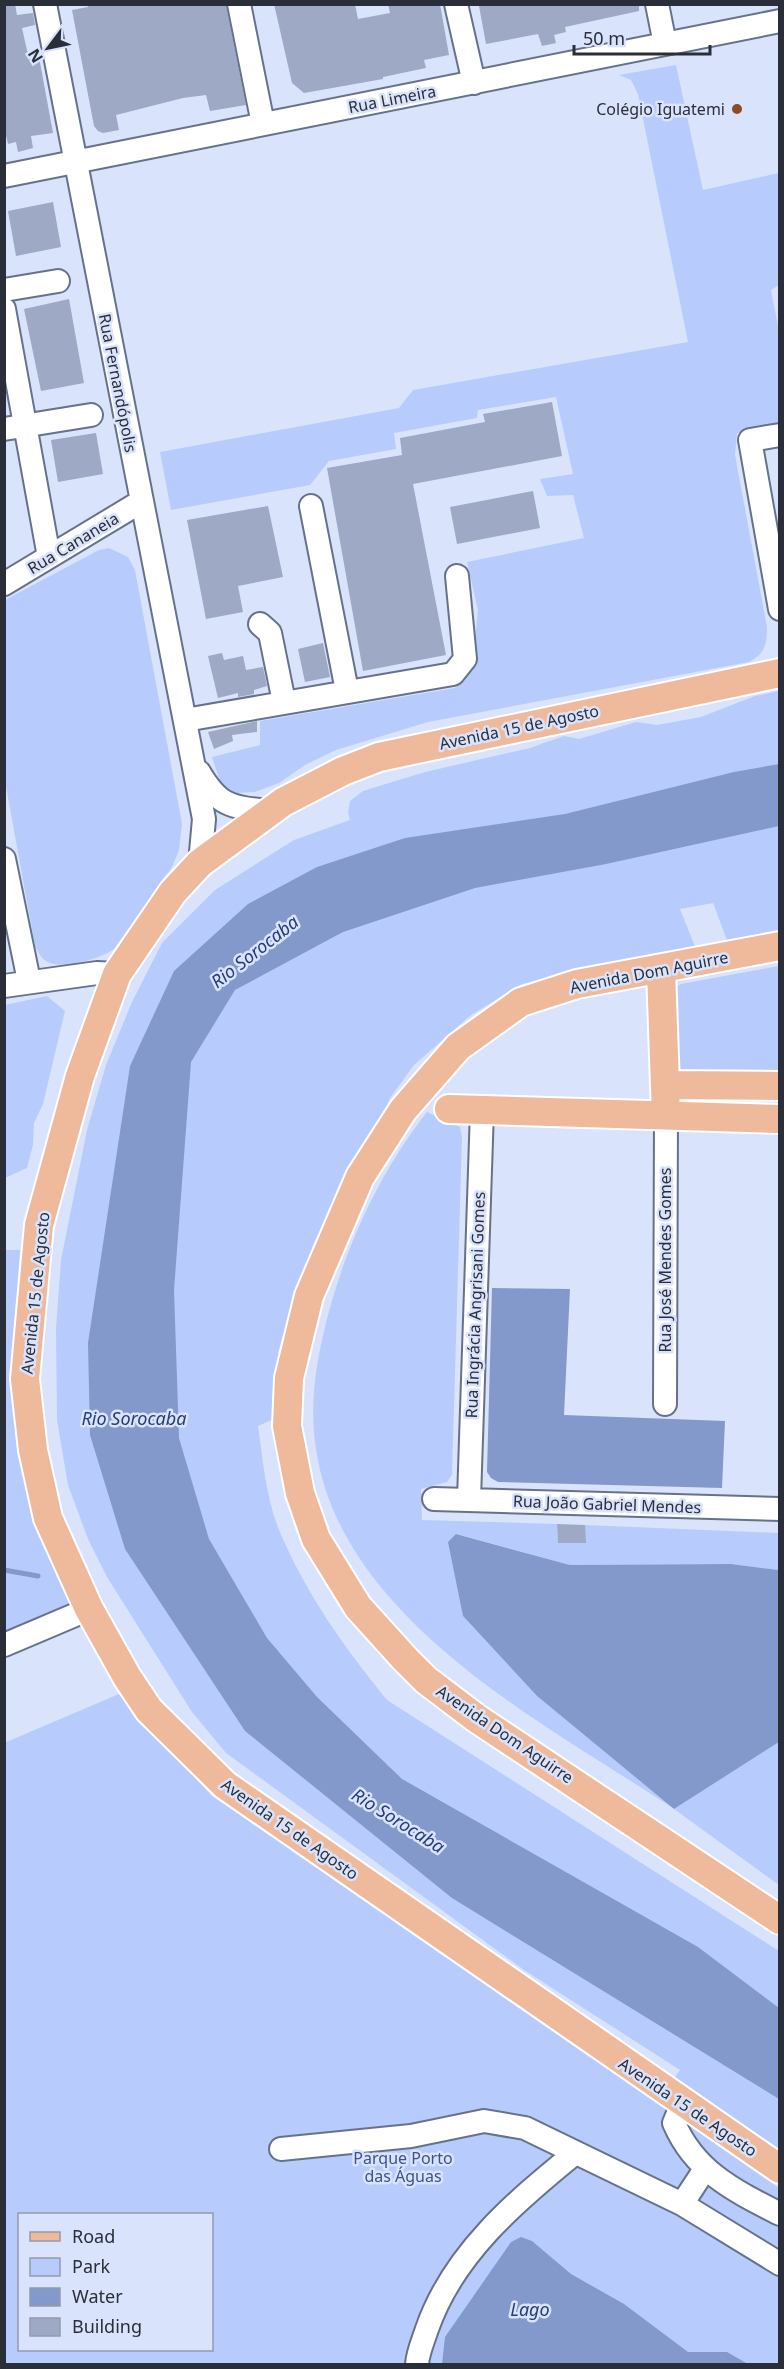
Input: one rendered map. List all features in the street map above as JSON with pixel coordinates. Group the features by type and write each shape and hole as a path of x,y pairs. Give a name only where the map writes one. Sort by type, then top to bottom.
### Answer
{"main road":[{"name":"Avenida 15 de Agosto","path":"780,673 379,757 307,789 268,811 238,824 207,843 117,974 80,1076 39,1225 25,1378 33,1450 48,1518 89,1609 149,1710 225,1785 682,2104 780,2169"},
{"name":"Avenida Dom Aguirre","path":"780,946 577,984 522,1002 458,1047 403,1110 360,1177 309,1296 289,1378 287,1426 300,1493 316,1539 358,1607 405,1659 426,1680 476,1718 780,1920"},
{"path":"661,970 666,1116"},
{"path":"666,1085 780,1086"},
{"path":"449,1109 780,1119"}],"street":[{"name":"Rua Fernandópolis","path":"45,4 207,843"},
{"path":"239,4 263,124"},
{"path":"456,4 474,83"},
{"path":"657,4 665,44"},
{"name":"Rua Limeira","path":"4,176 780,21"},
{"path":"4,290 58,280"},
{"path":"4,309 15,427 49,557"},
{"path":"15,427 92,415"},
{"path":"780,435 750,440 780,609"},
{"name":"Rua Cananeia","path":"4,585 142,501"},
{"path":"311,506 347,692"},
{"path":"185,720 453,674 465,659 457,576"},
{"path":"260,624 270,633 284,702"},
{"name":"Rua Fernandópolis","path":"193,762 213,795 238,824"},
{"path":"213,795 233,806 268,811"},
{"path":"4,859 29,981"},
{"path":"4,986 97,973 117,974"},
{"name":"Rua Ingrácia Angrisani Gomes","path":"469,1499 482,1110"},
{"name":"Rua José Mendes Gomes","path":"665,1404 666,1116"},
{"name":"Rua João Gabriel Mendes","path":"434,1499 780,1509"},
{"path":"4,1645 89,1609"},
{"path":"682,2104 674,2123 698,2163 714,2177 780,2214"},
{"path":"281,2149 411,2136 484,2121 525,2128 574,2154 682,2204 780,2265"},
{"path":"417,2364 435,2307 473,2247 517,2200 574,2154"},
{"path":"682,2204 705,2169"}],"green space":[{"path":"676,65 703,190 779,173 779,285 771,290 779,331 779,424 737,433 735,455 767,627 766,644 762,652 749,662 428,722 336,750 305,765 279,783 255,792 234,793 221,784 212,757 260,745 260,721 455,688 472,668 478,610 467,562 584,538 573,495 547,496 540,479 573,474 556,397 478,410 477,418 394,433 396,449 329,461 310,485 171,510 160,452 399,408 413,390 688,342 638,94 631,80 619,75"},
{"path":"109,548 128,557 135,570 182,824 179,850 172,867 114,949 83,962 65,965 45,960 35,946 5,781 5,600 99,550"},
{"path":"779,691 779,932 728,943 713,903 680,909 696,949 522,984 471,1015 414,1065 390,1098 381,1123 293,1298 278,1354 274,1419 258,1426 271,1505 290,1554 327,1619 387,1700 779,1951 779,2163 668,2087 680,2070 524,1970 226,1753 192,1712 107,1577 88,1539 68,1485 57,1420 56,1328 61,1260 87,1130 106,1065 132,1002 162,943 215,890 294,840 350,820 348,812 350,801 363,791 425,772 530,748 564,736 579,739 636,722 657,725 701,717 755,696"},
{"path":"779,966 779,1076 686,1074 675,1068 669,991 681,984"},
{"path":"47,996 65,1011 43,1104 34,1123 33,1145 27,1168 5,1178 5,1005"},
{"path":"427,1112 460,1127 462,1137 452,1475 447,1482 421,1489 422,1520 557,1524 558,1543 585,1543 585,1525 779,1533 779,1570 731,1564 570,1565 457,1534 463,1616 537,1696 673,1808 510,1702 455,1660 406,1615 364,1565 333,1510 316,1449 313,1416 317,1367 323,1335 344,1264 366,1210 394,1159"},
{"path":"4,1250 20,1250 10,1381 20,1458 77,1595 70,1607 5,1633"},
{"name":"Parque Porto das Águas","path":"119,1694 211,1795 779,2188 779,2364 5,2364 4,1743"},
{"path":"779,1742 779,1885 674,1809"}],"water":[{"name":"Rio Sorocaba","path":"779,764 779,826 606,864 475,888 343,932 235,990 191,1062 174,1290 179,1438 209,1539 267,1638 317,1697 402,1779 698,1947 779,2008 779,2099 452,1898 245,1731 125,1549 90,1435 88,1343 130,1066 174,971 248,904 317,867 405,838 565,814 734,772"},
{"path":"492,1288 570,1289 564,1415 725,1421 722,1488 498,1482 491,1478 487,1472"},
{"path":"456,1534 570,1565 731,1564 779,1570 779,1742 674,1809 537,1696 463,1616 448,1542"},
{"name":"Lago","path":"521,2237 532,2241 571,2274 624,2304 688,2352 727,2352 748,2364 442,2364 445,2337 511,2242"}],"building":[{"path":"4,4 15,4 17,15 33,13 35,25 22,28 29,59 39,57 53,133 31,136 33,148 18,152 16,142 8,144 4,127"},
{"path":"87,4 226,4 246,105 210,111 206,95 183,98 116,115 119,130 103,133 98,131 94,126 72,10 88,7"},
{"path":"274,4 355,4 358,19 390,13 388,4 440,4 449,55 424,60 426,68 383,77 383,79 304,93 292,83"},
{"path":"487,4 639,4 639,11 565,27 566,32 554,35 556,43 542,46 538,34 486,44 479,6"},
{"path":"53,202 61,247 16,256 8,211"},
{"path":"69,299 84,383 41,391 24,309"},
{"path":"552,402 562,456 413,484 446,655 363,671 327,468 402,455 400,438 485,422 483,414"},
{"path":"96,433 103,474 58,482 51,440"},
{"path":"533,491 540,528 457,544 450,507"},
{"path":"268,506 283,577 238,586 243,612 206,619 187,520"},
{"path":"323,643 330,677 305,682 298,649"},
{"path":"222,653 224,660 243,656 246,670 263,667 267,686 254,690 254,694 238,697 238,693 218,698 208,656"},
{"path":"257,721 257,732 232,735 233,741 214,749 208,732"},
{"path":"557,1524 585,1525 586,1543 558,1543"}],"waterway":[{"path":"4,1570 38,1576"}],"place":[{"name":"Colégio Iguatemi","path":"737,109"}]}
